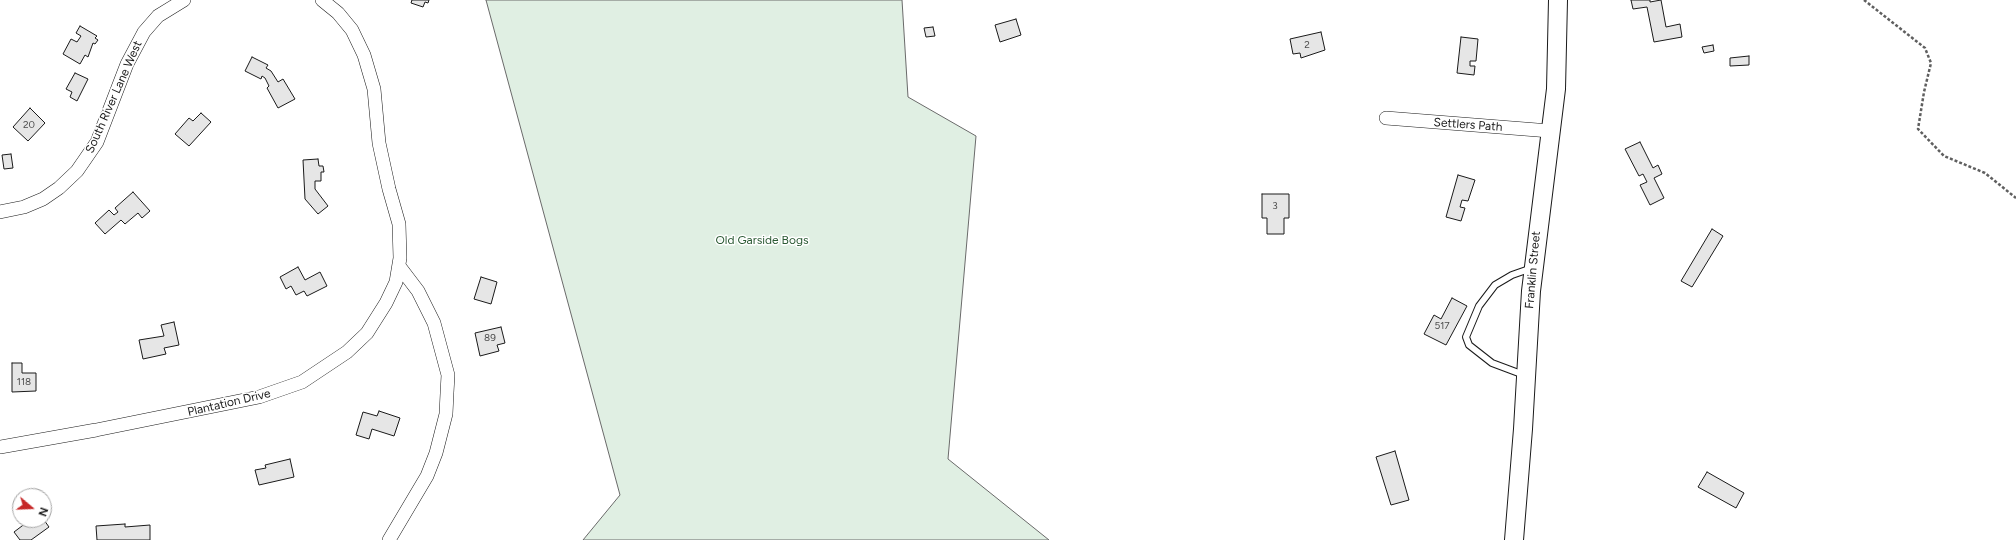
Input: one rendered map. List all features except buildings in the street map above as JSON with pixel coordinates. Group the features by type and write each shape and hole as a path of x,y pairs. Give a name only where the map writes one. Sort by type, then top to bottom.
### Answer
{"street":[{"name":"South River Lane West","path":"0,212 24,207 43,199 55,191 76,172 97,142 126,64 144,32 158,16 184,0"},
{"path":"322,0 338,13 352,30 364,55 374,89 379,143 388,189 399,224 401,241 399,266 418,291 434,323 448,375 446,414 436,453 427,476 389,540"},
{"name":"Franklin Street","path":"1514,540 1518,506 1533,267 1556,89 1558,0"},
{"name":"Settlers Path","path":"1386,118 1550,131"},
{"name":"Plantation Drive","path":"0,447 19,445 218,406 259,397 302,382 347,352 367,333 393,290 399,266"}],"lane":[{"path":"1526,376 1492,363 1472,349 1466,337 1479,306 1495,285 1512,275 1533,267"}],"path":[{"path":"1864,0 1924,48 1931,63 1924,92 1918,129 1944,156 1985,173 2016,198"}],"green space":[{"name":"Old Garside Bogs","path":"486,0 902,0 908,97 976,136 948,459 1049,540 583,540 620,495"}]}
